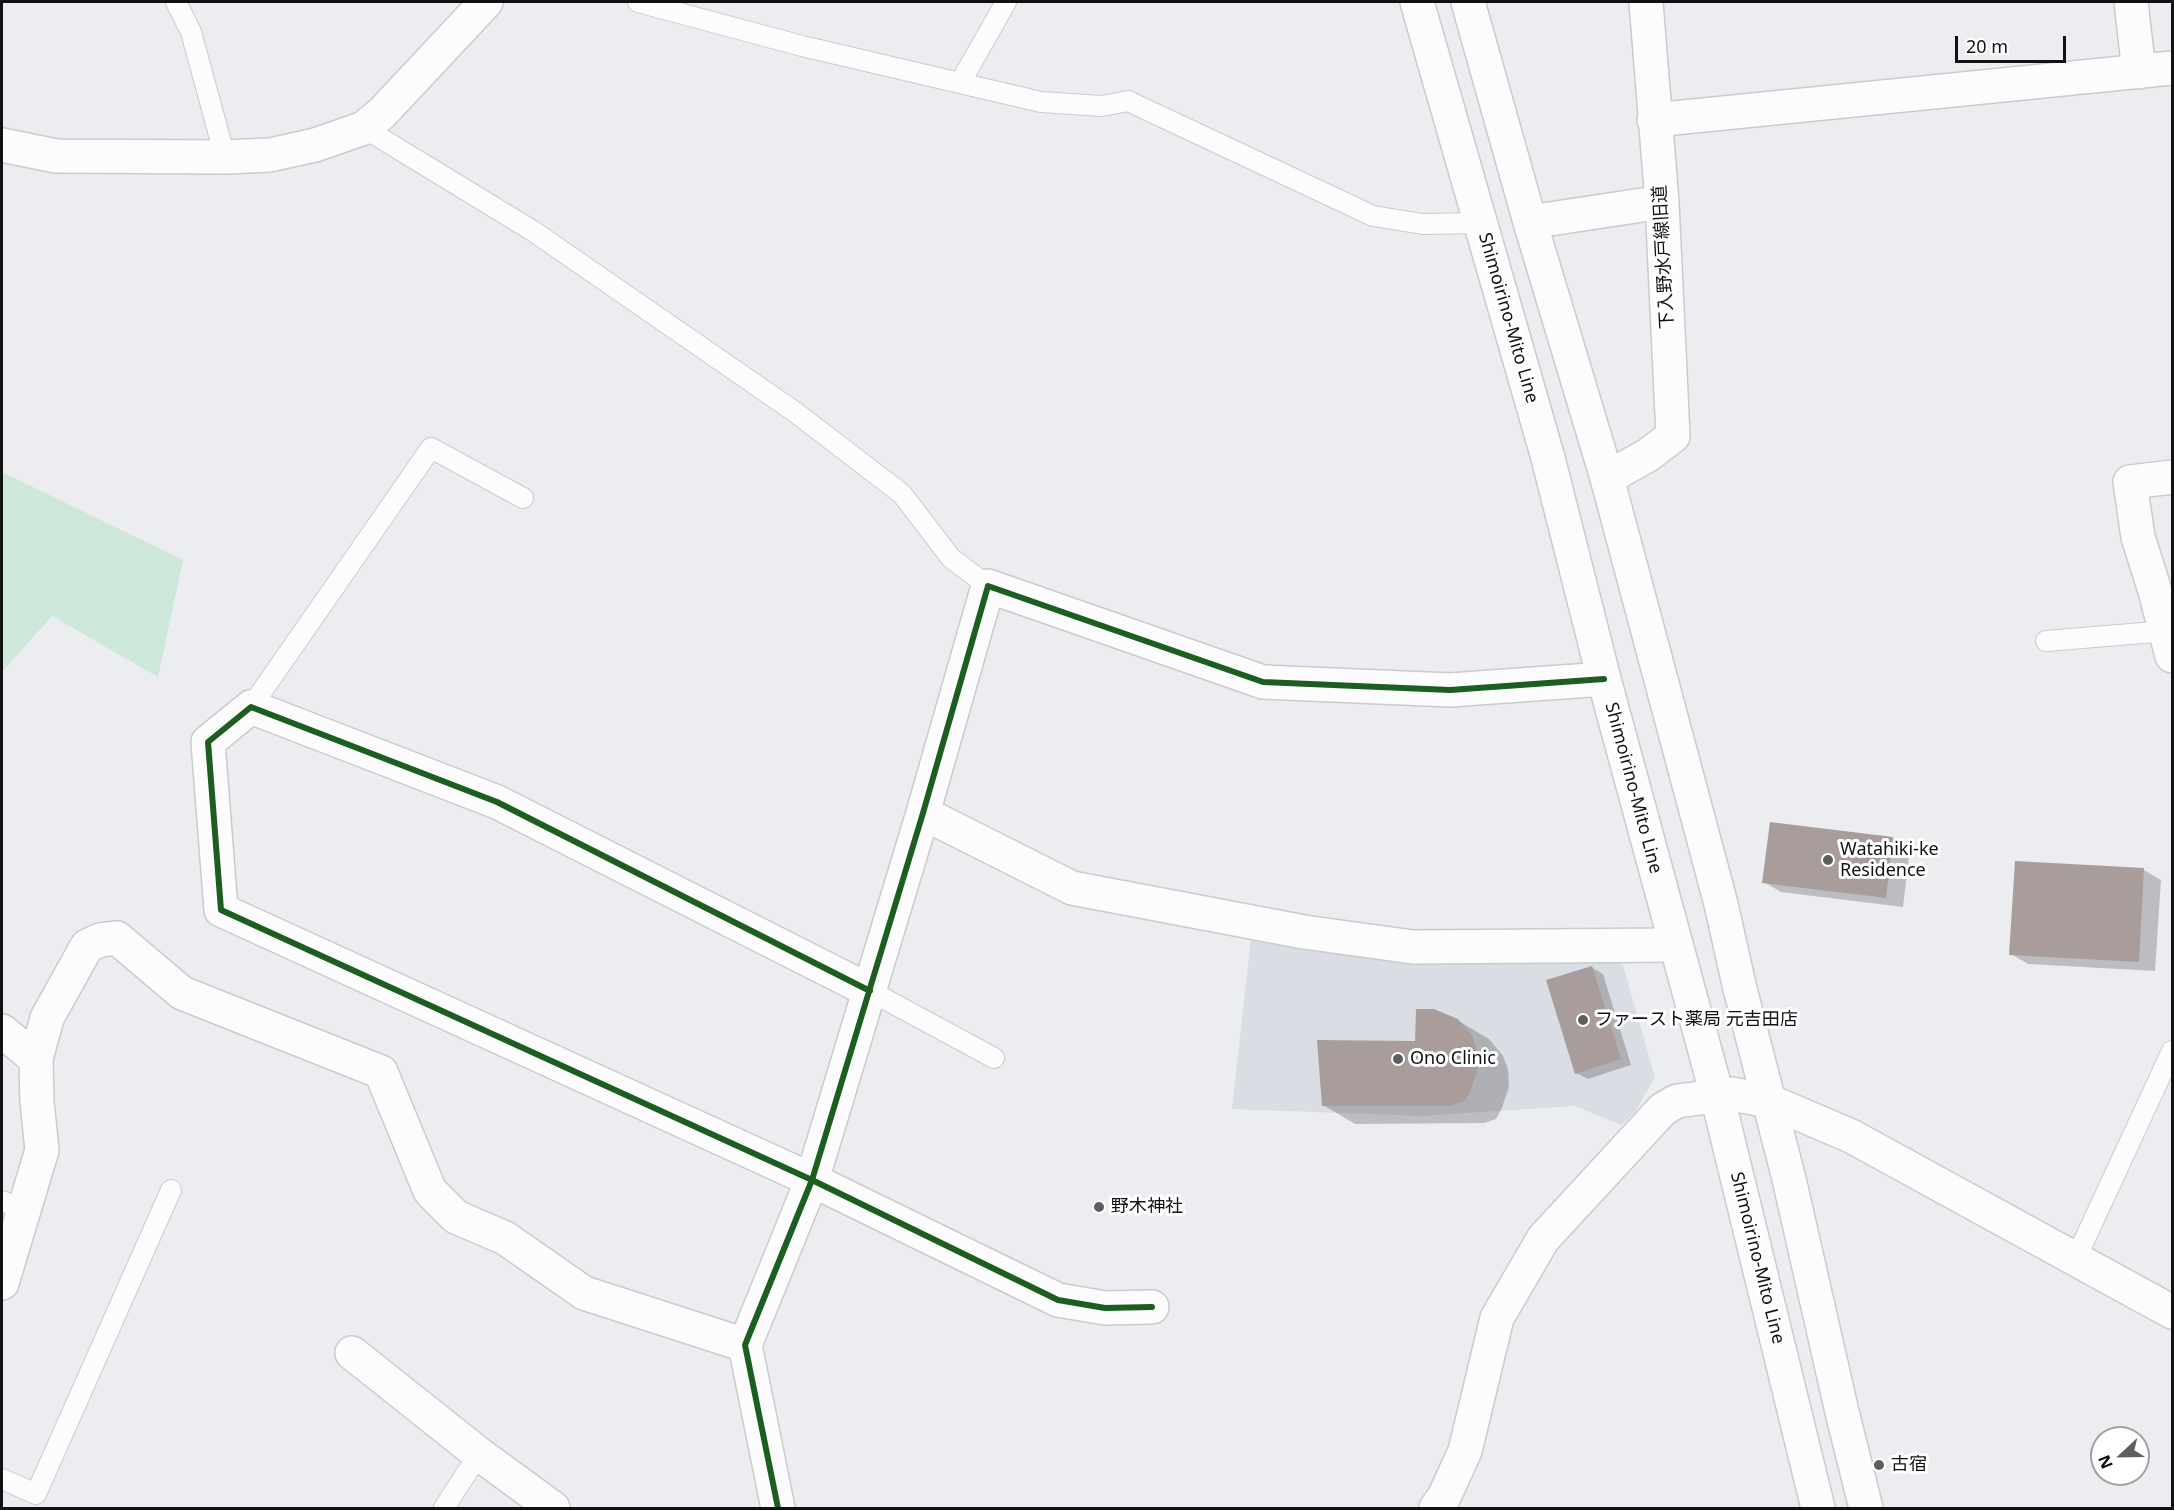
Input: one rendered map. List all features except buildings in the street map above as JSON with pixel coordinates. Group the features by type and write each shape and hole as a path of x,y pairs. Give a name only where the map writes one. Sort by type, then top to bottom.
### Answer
{"street":[{"path":"2,145 56,156 225,157 270,155 315,145 364,128 382,113 486,2"},
{"name":"Shimoirino-Mito Line","path":"1417,2 1548,458 1604,679 1717,1095 1818,1509"},
{"path":"1468,2 1530,222 1608,478 1721,904 1740,989 1789,1179 1866,1509"},
{"name":"下入野水戸線旧道","path":"1608,478 1648,455 1673,436 1662,202 1646,2"},
{"path":"2131,2 2139,72"},
{"path":"1654,120 2172,68"},
{"path":"1530,222 1662,202"},
{"path":"2170,643 2164,590 2138,537 2130,482 2172,477"},
{"path":"778,1509 745,1345 812,1179 923,813 988,586 1263,682 1450,690 1604,679"},
{"path":"870,991 497,802 251,707 208,742 221,910 812,1179 1058,1300 1105,1308 1152,1307"},
{"path":"923,813 1072,888 1304,932 1413,947 1675,945"},
{"path":"2,1283 13,1206 42,1150 37,1102 36,1059 47,1018 87,946 100,940 117,938 182,993 381,1072 430,1191 456,1217 506,1238 584,1293 745,1345"},
{"path":"2,1031 36,1059"},
{"path":"1436,1509 1465,1451 1497,1318 1543,1239 1663,1108 1677,1101 1732,1094 1769,1101 1851,1136 2172,1312"},
{"path":"352,1353 479,1454 553,1509"}],"lane":[{"path":"176,2 190,32 225,157"},
{"path":"638,2 802,46 1041,102 1102,106 1128,101 1373,216 1423,224 1481,223"},
{"path":"960,83 1006,2"},
{"path":"364,128 533,231 795,412 902,494 951,558 988,586"},
{"path":"251,707 431,448 523,498"},
{"path":"2046,641 2170,643"},
{"path":"870,991 994,1058"},
{"path":"2076,1258 2172,1051"},
{"path":"2,1479 36,1494 171,1190"},
{"path":"444,1509 479,1454"}],"shaded area":[{"path":"1251,939 1410,962 1622,962 1655,1077 1635,1112 1621,1125 1575,1106 1422,1116 1232,1109"}],"green space":[{"path":"2,472 183,560 158,677 52,616 2,672"}],"cycle path":[{"path":"778,1508 745,1345 812,1180 923,813 988,586 1263,682 1450,690 1604,679"},
{"path":"870,991 497,802 251,707 208,742 221,910 812,1180 1058,1300 1105,1308 1152,1307"}],"place":[{"name":"Watahiki-ke Residence","path":"1828,860"},
{"name":"ファースト薬局 元吉田店","path":"1583,1020"},
{"name":"Ono Clinic","path":"1398,1059"},
{"name":"野木神社","path":"1099,1207"},
{"name":"古宿","path":"1879,1465"}]}
